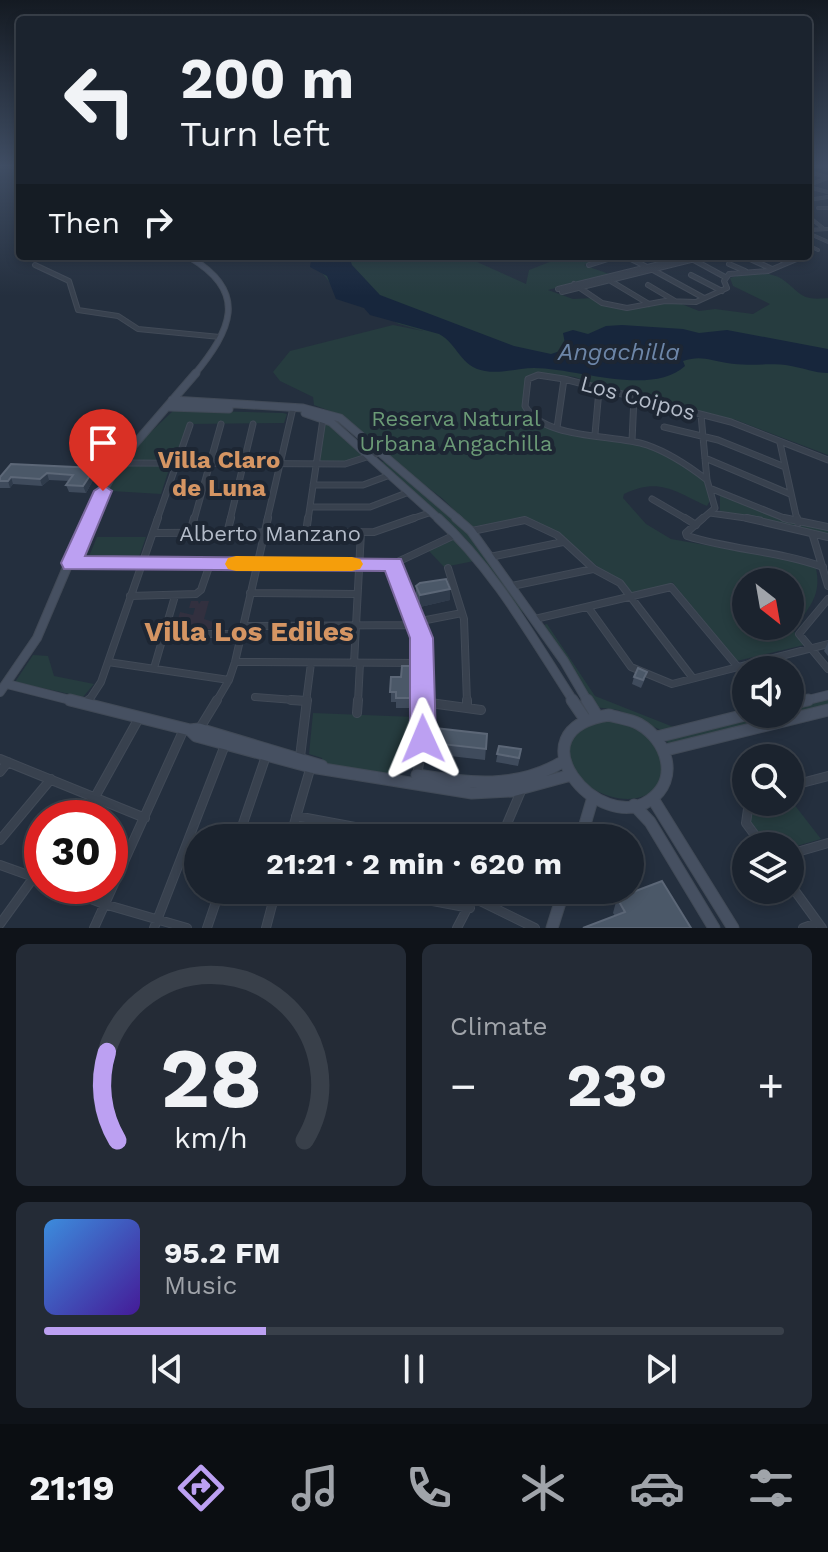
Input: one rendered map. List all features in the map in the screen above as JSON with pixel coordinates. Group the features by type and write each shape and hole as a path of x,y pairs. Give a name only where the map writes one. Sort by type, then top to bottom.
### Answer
{"main road":[{"path":"194,260 214,273 227,292 230,313 220,337 170,404 119,463 101,495 35,643 4,688 140,717 324,767 416,780 482,794 522,783 571,775"},
{"path":"170,404 314,410 340,418 471,531 535,619 597,716"},
{"path":"292,410 324,418 456,535 472,552 522,622 585,719"},
{"path":"804,701 828,695"},
{"path":"666,750 828,710"},
{"path":"609,715 635,721 657,737 666,750 669,779 653,799 634,805 613,805 593,797 571,775 564,761 567,736 585,719 597,716 609,715"},
{"path":"657,737 732,718"},
{"path":"192,731 226,744 300,761"},
{"path":"522,783 564,761"},
{"path":"585,824 593,797"},
{"path":"653,799 733,928"},
{"path":"634,805 650,822 714,928"},
{"path":"552,928 560,904"}],"street":[{"path":"589,265 603,260"},
{"path":"634,260 705,299"},
{"path":"577,286 678,260"},
{"path":"694,260 725,277 772,270 795,260"},
{"path":"753,260 772,270"},
{"path":"782,260 788,263"},
{"path":"729,264 746,272"},
{"path":"35,265 69,281 78,310 118,316 130,326 142,330 220,337"},
{"path":"560,290 649,268"},
{"path":"691,275 723,291"},
{"path":"577,286 611,306 627,308 705,299 727,288 725,277"},
{"path":"609,280 649,304"},
{"path":"648,285 675,301"},
{"name":"Los Coipos","path":"707,480 677,458 632,441 557,428 533,417 523,402 528,379 532,376 564,379 731,422 828,460"},
{"path":"557,428 564,379"},
{"path":"595,434 599,390"},
{"path":"632,441 634,397"},
{"path":"128,854 192,731 229,680 256,564 267,533 292,410"},
{"path":"701,415 707,480 716,501 715,508 686,533 687,536 709,543 797,556 823,567"},
{"path":"306,533 324,418"},
{"path":"190,533 221,424"},
{"path":"227,533 253,424"},
{"path":"86,704 101,682 190,425"},
{"path":"664,427 702,436 785,467"},
{"path":"780,442 798,523"},
{"path":"119,463 345,464 379,453"},
{"path":"704,457 790,494"},
{"path":"313,485 363,485 390,475"},
{"path":"710,489 798,523 828,527"},
{"path":"310,507 370,507 409,492"},
{"path":"652,499 696,525"},
{"name":"Alberto Manzano","path":"153,533 361,532 385,530 432,512"},
{"path":"709,513 759,520 813,536 828,537"},
{"path":"471,531 525,520 564,542 594,569 620,583 692,677"},
{"path":"357,713 356,626 361,532"},
{"path":"71,563 393,564 456,535"},
{"path":"813,536 828,586"},
{"path":"490,557 564,542"},
{"path":"130,596 175,596 200,591 210,564"},
{"path":"393,564 422,638 423,739 416,780"},
{"path":"448,568 458,586 468,643 467,708"},
{"path":"512,586 594,569"},
{"path":"522,622 671,587 732,660"},
{"path":"249,593 357,594"},
{"path":"154,668 175,596"},
{"path":"828,599 799,631 800,638 828,669"},
{"path":"588,607 631,667 672,684 732,667"},
{"path":"163,634 417,623 462,613"},
{"path":"777,656 828,644"},
{"path":"108,662 208,680 229,680"},
{"path":"235,662 422,663"},
{"path":"300,761 311,663"},
{"path":"255,697 307,701"},
{"path":"423,702 481,710"},
{"path":"93,800 140,717"},
{"path":"156,924 226,744"},
{"path":"243,824 267,755"},
{"path":"0,772 4,760 145,818"},
{"path":"294,824 311,764"},
{"path":"804,782 828,776"},
{"path":"1,836 51,779"},
{"path":"506,824 522,783"},
{"path":"296,816 339,824"},
{"path":"804,850 828,843"},
{"path":"0,865 24,873"},
{"path":"0,924 24,895"},
{"path":"803,928 820,925 804,903"},
{"path":"94,928 104,904 156,924 187,928"},
{"path":"207,928 215,904"},
{"path":"266,928 272,904"},
{"path":"449,904 470,908"},
{"path":"457,928 472,904"},
{"path":"493,904 535,928"}],"shaded area":[{"path":"191,601 198,601 199,604 209,601 204,619 213,622 211,629 176,630 183,623 178,619 180,612 193,615 195,608 189,608"}],"green space":[{"name":"Reserva Natural Urbana Angachilla","path":"311,260 473,260 526,284 529,270 552,260 599,260 584,265 609,274 548,290 573,299 595,298 625,308 674,301 699,311 715,309 753,314 770,304 733,286 730,278 756,273 776,276 806,297 828,298 828,455 736,420 606,389 575,377 541,373 528,376 525,405 546,425 624,440 662,452 703,478 711,499 707,506 657,486 624,494 623,498 646,524 671,539 815,564 816,592 804,615 804,568 732,568 732,640 800,640 804,645 758,656 733,656 672,582 671,587 629,593 557,533 525,517 471,527 443,499 338,414 314,405 313,397 280,381 273,372 290,351 393,325 423,331 399,324 336,290"},
{"path":"174,410 287,414 284,423 189,424 174,459 127,460 137,445"},
{"path":"326,421 363,457 354,461 317,462 323,422"},
{"path":"386,460 469,533 526,611 520,612 465,538 382,462"},
{"path":"119,466 170,466 161,494 111,491 85,561 82,560 106,492"},
{"path":"720,494 797,524 828,529 828,535 720,513"},
{"path":"97,537 146,537 138,560 87,561"},
{"path":"457,540 474,561 444,567 429,551"},
{"path":"547,624 595,696 676,728 663,731 618,710 595,707 544,625"},
{"path":"33,655 48,656 54,676 94,684 83,697 15,682"},
{"path":"828,698 828,706 804,712 804,704"},
{"path":"313,713 415,717 416,742 411,763 395,763 393,777 323,766 322,758 309,754"},
{"path":"599,719 630,723 639,727 654,743 660,753 662,774 659,784 651,792 637,798 621,799 605,795 578,777 570,764 568,751 573,737"},
{"path":"732,722 732,728 742,728 671,746 663,738"},
{"path":"750,816 803,816 821,839 804,844 804,832 757,832 749,820"}],"water":[{"name":"Angachilla","path":"311,260 350,260 380,295 514,346 551,354 566,349 563,333 573,330 588,334 606,326 622,325 699,333 727,330 828,349 828,373 783,365 735,364 700,358 683,361 685,366 670,375 653,379 612,379 534,368 485,371 470,365 439,334 370,315 364,308 336,299 327,276 310,267"}],"building":[{"path":"11,464 95,468 83,486 66,485 73,475 47,473 40,479 11,477 8,481 0,481"},
{"path":"446,579 450,589 420,595 416,586 420,583"},
{"path":"402,666 411,666 410,698 396,698 396,692 390,692 391,677 401,677"},
{"path":"638,668 647,672 643,680 634,677"},
{"path":"435,728 487,734 486,749 432,743"},
{"path":"499,746 521,749 519,758 497,754"},
{"path":"662,881 691,928 583,928 625,912 620,904 644,904 644,888"}],"slow traffic":[{"path":"236,564 352,564"}],"district":[{"name":"Villa Claro de Luna","path":"219,474"},
{"name":"Villa Los Ediles","path":"249,631"}],"route":[{"path":"103,491 71,563 393,564 422,638 423,739"}]}
